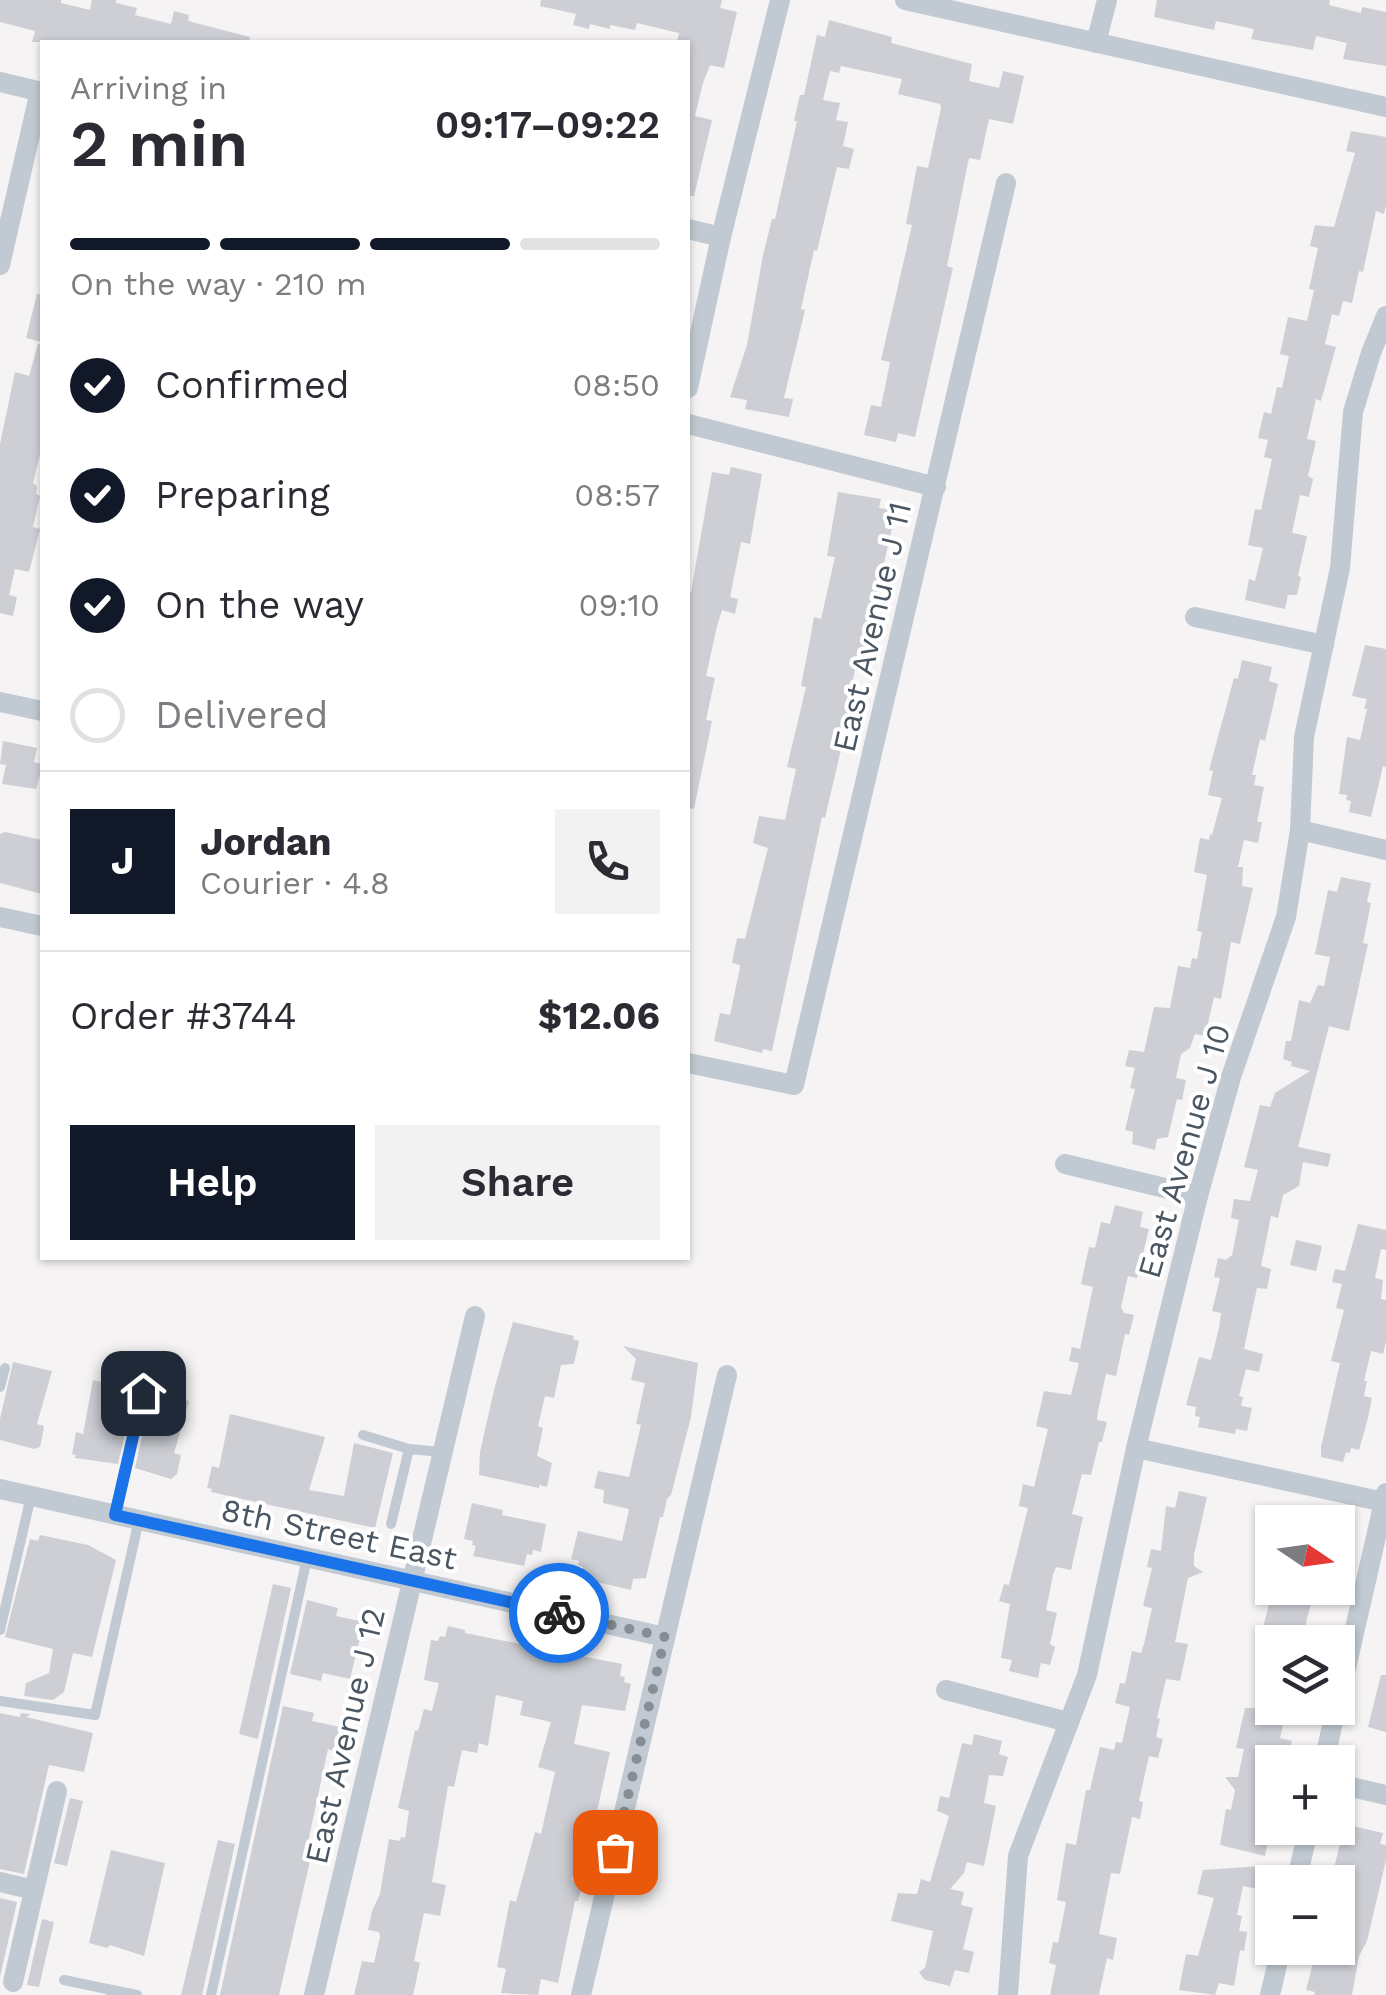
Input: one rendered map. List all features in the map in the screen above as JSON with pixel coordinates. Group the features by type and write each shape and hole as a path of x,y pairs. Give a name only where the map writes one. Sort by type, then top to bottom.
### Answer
{"street":[{"path":"690,379 780,0"},
{"path":"905,0 1386,107"},
{"path":"1096,43 1106,0"},
{"path":"0,82 40,92"},
{"path":"0,265 40,96"},
{"name":"East Avenue J 11","path":"690,1063 794,1085 1006,183"},
{"path":"690,229 721,237"},
{"name":"East Avenue J 10","path":"1008,1995 1018,1856 1086,1675 1198,1196 1231,1077 1286,917 1300,830 1304,737 1340,568 1354,412 1386,316"},
{"path":"690,425 936,487"},
{"path":"1195,617 1324,645"},
{"path":"0,702 40,711"},
{"path":"1300,830 1386,850"},
{"path":"0,917 40,926"},
{"path":"1065,1164 1198,1196"},
{"name":"East Avenue J 12","path":"314,1995 476,1316"},
{"path":"581,1995 727,1375"},
{"path":"1136,1448 1385,1498 1355,1627"},
{"name":"8th Street East","path":"0,1490 665,1637"},
{"path":"946,1690 1068,1722"},
{"path":"1355,1788 1386,1795"},
{"path":"13,1982 57,1791"},
{"path":"0,1882 34,1890"},
{"path":"1270,1995 1277,1965"}],"lane":[{"path":"0,1387 4,1368"},
{"path":"115,1515 143,1393"},
{"path":"363,1435 409,1449 443,1452"},
{"path":"390,1524 409,1449"},
{"path":"0,1630 31,1496"},
{"path":"0,1701 95,1716 139,1520"},
{"path":"211,1995 307,1557"},
{"path":"64,1980 137,1995"}],"building":[{"path":"0,0 61,0 90,10 92,0 116,0 137,8 135,15 171,24 174,11 189,15 188,21 250,37 32,42 35,31 0,22"},
{"path":"541,0 722,0 720,8 737,12 724,68 710,65 695,116 712,120 694,196 690,196 690,40 677,40 679,33 637,23 635,30 590,24 589,29 573,25 576,14 540,6"},
{"path":"1157,0 1330,0 1329,5 1361,13 1362,7 1386,12 1386,66 1343,59 1347,43 1316,36 1313,50 1251,39 1254,29 1216,21 1214,30 1154,17"},
{"path":"829,20 892,37 891,43 972,64 969,81 999,88 1003,71 1024,76 1013,124 989,119 980,160 969,158 947,266 953,268 915,437 898,433 896,442 864,435 871,405 881,407 890,362 881,360 912,225 906,224 917,166 928,168 941,108 940,104 898,94 902,79 841,66 839,73 830,71 823,100 840,103 836,120 848,122 843,146 854,149 849,169 837,167 817,251 814,250 801,309 805,310 784,398 793,399 789,417 745,409 747,400 730,397 747,345 763,255 775,219 800,95 804,95 817,35 825,37"},
{"path":"1351,131 1386,137 1386,205 1384,214 1376,211 1352,303 1343,301 1339,316 1332,314 1325,344 1336,347 1321,401 1316,399 1307,439 1316,441 1308,476 1313,479 1309,497 1300,495 1292,533 1307,536 1298,576 1301,577 1297,595 1288,595 1285,609 1245,600 1249,579 1255,581 1263,548 1248,545 1255,509 1261,510 1272,459 1264,457 1268,440 1258,438 1264,412 1271,414 1277,387 1282,388 1289,356 1280,354 1288,317 1307,321 1318,248 1310,246 1315,225 1334,227 1355,153 1346,151"},
{"path":"37,294 40,295 40,342 26,338"},
{"path":"40,344 40,454 33,483 40,496 33,527 40,529 29,572 15,569 9,595 17,597 13,616 0,613 0,444 15,372 29,376"},
{"path":"731,467 762,474 750,544 741,542 730,597 738,599 735,614 722,610 706,676 715,678 706,720 712,721 694,809 690,808 690,592 712,472 729,475"},
{"path":"838,492 881,499 879,508 896,511 862,658 858,657 846,710 850,711 825,818 822,817 772,1051 763,1049 762,1053 714,1041 720,1013 730,1015 740,968 732,963 737,938 745,939 768,848 753,843 759,816 785,820 796,769 787,767 806,687 801,686 814,617 821,619 835,557 827,556"},
{"path":"1365,645 1386,649 1386,767 1383,766 1371,817 1349,812 1351,801 1346,800 1347,795 1339,794 1347,737 1360,740 1367,709 1367,699 1352,696"},
{"path":"1242,660 1272,667 1269,681 1278,684 1265,741 1260,739 1252,775 1256,775 1254,785 1264,787 1257,822 1262,822 1258,843 1244,840 1238,867 1243,867 1242,886 1253,888 1240,944 1231,942 1221,999 1214,997 1205,1036 1195,1034 1190,1048 1181,1054 1176,1078 1186,1080 1182,1100 1177,1099 1168,1137 1157,1139 1155,1150 1132,1144 1133,1132 1125,1130 1135,1089 1130,1088 1135,1068 1125,1066 1129,1050 1144,1052 1154,1007 1170,1008 1178,966 1190,968 1192,958 1197,959 1202,932 1197,931 1207,875 1194,872 1200,838 1209,840 1212,835 1222,798 1208,795 1213,771 1209,770"},
{"path":"3,741 37,748 34,762 40,764 40,775 36,789 2,784 6,765 0,764"},
{"path":"0,834 40,840 40,893 0,883"},
{"path":"1341,877 1371,883 1367,902 1371,903 1363,943 1368,944 1349,1031 1329,1026 1298,1147 1331,1154 1328,1167 1303,1162 1299,1186 1283,1195 1278,1218 1271,1216 1261,1266 1271,1269 1267,1289 1257,1288 1244,1349 1263,1354 1259,1372 1246,1369 1239,1396 1243,1397 1241,1406 1252,1408 1247,1431 1236,1429 1235,1434 1198,1427 1196,1407 1186,1405 1199,1357 1211,1360 1219,1328 1221,1313 1212,1311 1220,1278 1214,1277 1218,1258 1226,1260 1232,1255 1239,1220 1231,1218 1234,1199 1250,1201 1258,1170 1244,1167 1260,1105 1270,1107 1275,1093 1310,1071 1291,1066 1292,1062 1283,1059 1286,1041 1291,1041 1299,1000 1310,1003 1318,985 1324,986 1330,957 1315,954 1328,890 1337,892"},
{"path":"1115,1205 1143,1212 1140,1227 1149,1229 1137,1278 1128,1276 1121,1307 1124,1313 1134,1315 1129,1335 1125,1334 1116,1376 1106,1374 1097,1420 1107,1422 1102,1442 1091,1475 1082,1474 1072,1514 1083,1517 1071,1570 1056,1567 1053,1575 1046,1610 1057,1613 1050,1644 1055,1647 1050,1665 1041,1663 1038,1678 1009,1671 1012,1660 1001,1658 1010,1604 999,1601 1004,1584 1009,1585 1028,1508 1019,1506 1023,1484 1034,1487 1048,1429 1036,1426 1044,1391 1071,1395 1079,1363 1069,1361 1072,1347 1080,1349 1093,1287 1081,1284 1089,1247 1095,1248 1101,1222 1110,1224"},
{"path":"1358,1224 1386,1230 1386,1250 1381,1249 1375,1278 1383,1280 1386,1341 1383,1354 1371,1351 1364,1396 1372,1398 1359,1450 1351,1448 1343,1462 1321,1457 1321,1447 1340,1363 1331,1361 1344,1310 1336,1308 1342,1284 1332,1282 1335,1269 1345,1271"},
{"path":"1296,1240 1322,1246 1316,1271 1290,1265"},
{"path":"513,1322 574,1336 579,1341 574,1364 561,1365 554,1398 545,1396 538,1426 543,1428 537,1456 552,1463 547,1487 479,1475 480,1452"},
{"path":"623,1346 698,1363 691,1417 671,1495 660,1517 646,1578 633,1579 631,1590 580,1578 583,1567 571,1559 578,1531 622,1541 629,1509 603,1503 604,1490 594,1488 598,1471 629,1477 641,1425 636,1424 645,1383 631,1380 636,1359"},
{"path":"13,1362 52,1371 37,1424 44,1426 40,1447 34,1449 0,1440 0,1419"},
{"path":"93,1380 135,1390 118,1464 75,1458 72,1454 76,1432 83,1434"},
{"path":"152,1392 189,1401 174,1453 181,1455 177,1474 171,1479 135,1468"},
{"path":"230,1414 325,1437 309,1490 344,1496 354,1443 393,1453 375,1528 211,1492 207,1488 212,1466 219,1468"},
{"path":"1179,1491 1207,1497 1194,1555 1194,1566 1203,1572 1188,1578 1175,1642 1188,1644 1180,1681 1166,1679 1157,1718 1160,1719 1156,1737 1163,1739 1158,1758 1149,1756 1139,1801 1143,1802 1140,1819 1132,1817 1120,1874 1111,1873 1099,1934 1117,1938 1113,1960 1107,1958 1099,1995 1050,1995 1056,1965 1049,1963 1053,1942 1058,1943 1066,1902 1057,1900 1066,1843 1076,1845 1086,1790 1090,1790 1100,1747 1114,1750 1116,1742 1122,1743 1130,1707 1115,1703 1120,1683 1125,1684 1132,1651 1141,1653 1144,1644 1152,1608 1143,1606 1152,1568 1147,1567 1151,1549 1161,1551 1166,1506 1175,1508"},
{"path":"472,1503 503,1510 502,1515 546,1524 541,1552 533,1550 532,1555 527,1554 524,1566 473,1556 476,1546 464,1539"},
{"path":"40,1535 88,1545 116,1560 92,1657 73,1653 64,1692 53,1700 24,1696 26,1683 49,1673 53,1649 5,1637 30,1539 38,1541"},
{"path":"273,1584 291,1588 258,1739 239,1734"},
{"path":"307,1600 338,1608 336,1616 364,1622 350,1679 323,1673 321,1681 290,1674"},
{"path":"1269,1605 1311,1605 1305,1625 1264,1625"},
{"path":"448,1626 465,1633 622,1664 620,1676 631,1684 625,1711 582,1705 574,1744 610,1752 588,1852 578,1850 572,1880 583,1883 575,1901 558,1983 541,1979 538,1995 501,1993 506,1969 497,1967 510,1900 516,1902 535,1832 541,1834 555,1772 538,1767 551,1722 520,1715 523,1701 496,1695 488,1746 479,1743 477,1753 462,1750 454,1787 448,1786 432,1882 446,1885 440,1916 424,1913 414,1961 420,1963 413,1995 354,1995 362,1961 374,1963 380,1937 379,1932 368,1930 372,1911 380,1894 389,1839 405,1838 409,1811 398,1808 415,1730 418,1731 424,1709 432,1711 439,1683 424,1680 431,1640 445,1637"},
{"path":"1381,1675 1386,1675 1386,1732 1368,1727"},
{"path":"283,1706 314,1713 312,1721 340,1727 334,1751 328,1749 308,1842 314,1844 279,1995 220,1995"},
{"path":"1245,1708 1255,1708 1255,1725 1283,1725 1280,1738 1292,1741 1291,1745 1255,1745 1255,1845 1267,1845 1265,1856 1220,1845 1226,1809 1231,1810 1235,1790 1225,1777 1238,1777 1244,1749 1236,1748"},
{"path":"0,1713 20,1717 21,1713 31,1714 26,1717 93,1733 84,1772 49,1765 24,1874 0,1869"},
{"path":"974,1734 1002,1741 999,1754 1008,1757 1003,1776 989,1775 984,1803 996,1806 984,1866 967,1862 964,1873 950,1889 964,1892 961,1905 973,1908 963,1949 974,1952 969,1973 955,1970 950,1986 925,1980 919,1972 925,1968 933,1931 891,1921 898,1893 917,1894 921,1879 930,1882 949,1816 937,1811 940,1796 949,1798 962,1743 972,1745"},
{"path":"70,1798 83,1801 67,1866 54,1863"},
{"path":"1355,1826 1383,1833 1380,1844 1386,1845 1386,1860 1352,1995 1314,1995 1315,1992 1306,1990 1313,1965 1355,1965 1355,1865 1335,1865 1340,1845 1355,1845"},
{"path":"218,1840 235,1844 202,1995 181,1995"},
{"path":"111,1850 165,1863 144,1956 89,1943"},
{"path":"1255,1866 1255,1889 1243,1886 1237,1915 1242,1916 1239,1931 1247,1932 1234,1986 1219,1983 1215,1995 1179,1990 1186,1954 1198,1956 1214,1898 1197,1894 1203,1870"},
{"path":"0,1898 17,1902 0,1977"},
{"path":"42,1919 54,1922 39,1987 27,1985"}],"way so far":[{"path":"559,1613 665,1637 615,1852"}],"route":[{"path":"143,1393 115,1515 559,1613"}]}
